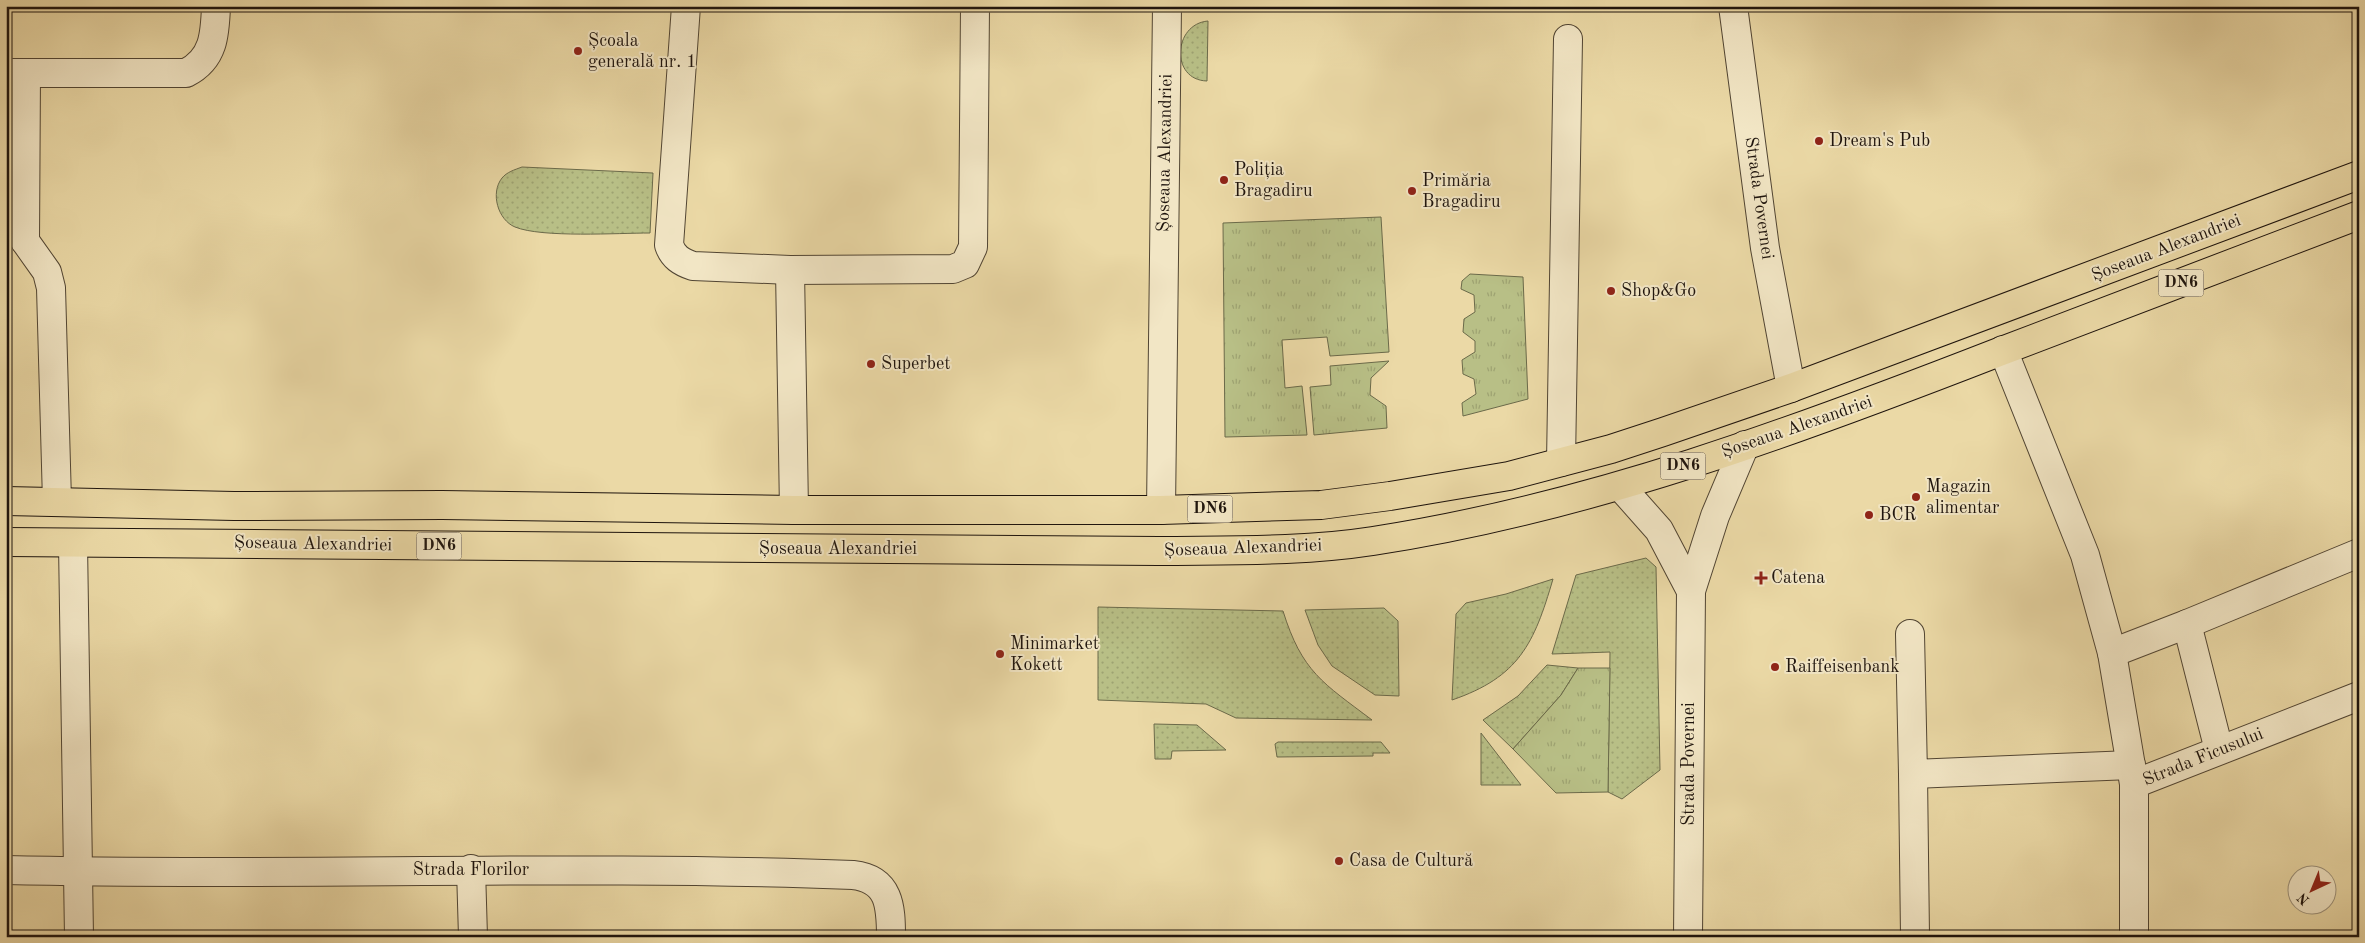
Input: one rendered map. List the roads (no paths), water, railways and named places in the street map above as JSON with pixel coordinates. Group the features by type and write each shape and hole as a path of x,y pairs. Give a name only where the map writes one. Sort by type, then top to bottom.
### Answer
{"highway":[{"name":"Șoseaua Alexandriei","path":"6,500 234,506 442,505 794,510 1161,510 1321,505 1380,498 1508,476 1664,432 1791,388 2359,175"},
{"name":"Șoseaua Alexandriei","path":"6,542 804,550 1159,551 1303,549 1370,542 1449,528 1530,510 1620,486 1827,418 2359,215"}],"street":[{"path":"57,501 51,288 47,272 16,240 16,73 186,73 197,68 208,55 215,36 216,6"},
{"path":"686,6 670,245 672,253 684,263 693,266 790,270 953,269 965,264 973,247 975,6"},
{"name":"Șoseaua Alexandriei","path":"1161,510 1167,6"},
{"name":"Strada Povernei","path":"1733,6 1765,248 1791,388"},
{"path":"1561,462 1568,39"},
{"path":"790,270 794,510"},
{"path":"1914,774 2132,775 2112,653 2085,555 2003,350"},
{"path":"1691,591 1707,538 1745,445"},
{"path":"1620,486 1659,530 1691,591"},
{"path":"73,543 76,871 79,937"},
{"path":"2112,653 2359,553"},
{"name":"Strada Povernei","path":"1688,937 1691,591"},
{"path":"2187,624 2219,750"},
{"path":"1910,634 1914,774 1915,937"},
{"name":"Strada Ficusului","path":"2134,937 2132,775 2219,750 2359,696"},
{"name":"Strada Florilor","path":"6,870 471,870 787,873 862,876 876,882 890,904 891,937"},
{"path":"471,870 473,937"}],"place":[{"name":"Școala generală nr. 1","path":"578,51"},
{"name":"Dream's Pub","path":"1819,141"},
{"name":"Poliția Bragadiru","path":"1224,180"},
{"name":"Primăria Bragadiru","path":"1412,191"},
{"name":"Shop&Go","path":"1611,291"},
{"name":"Superbet","path":"871,364"},
{"name":"Magazin alimentar","path":"1916,497"},
{"name":"BCR","path":"1869,515"},
{"name":"Catena","path":"1761,578"},
{"name":"Minimarket Kokett","path":"1000,654"},
{"name":"Raiffeisenbank","path":"1775,667"},
{"name":"Casa de Cultură","path":"1339,861"}]}
